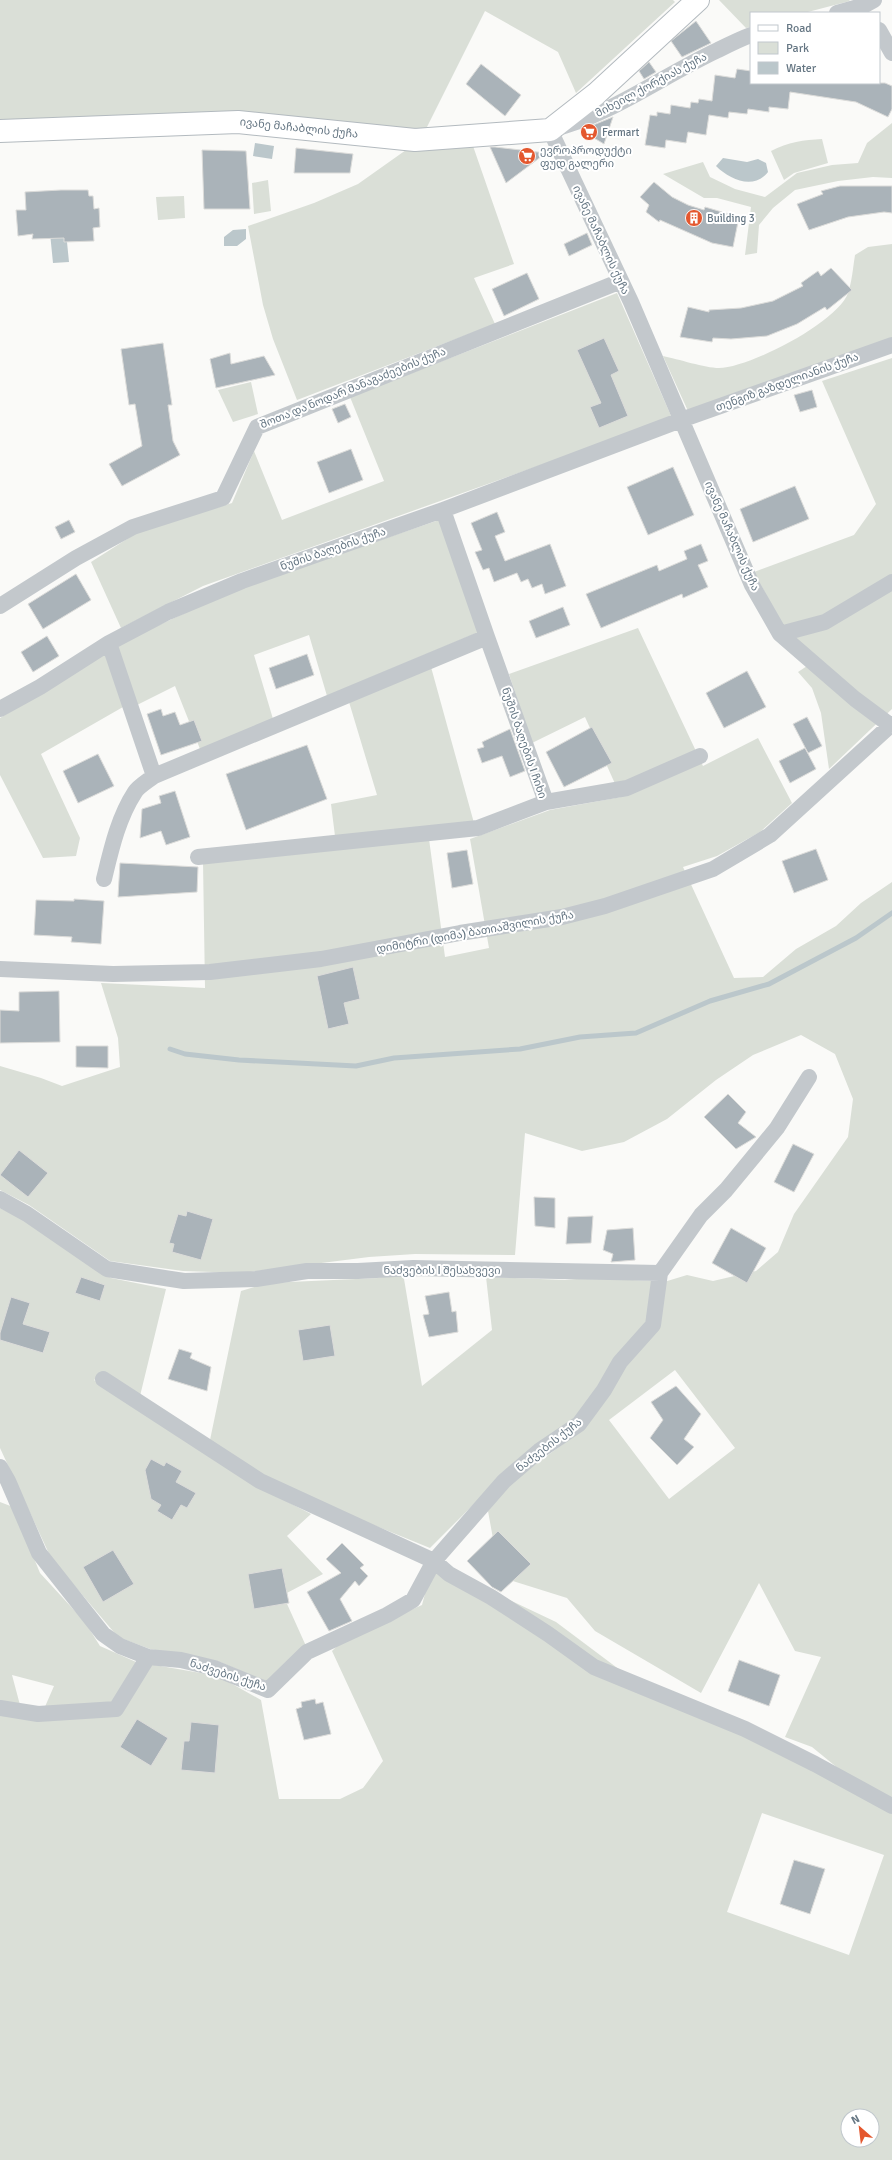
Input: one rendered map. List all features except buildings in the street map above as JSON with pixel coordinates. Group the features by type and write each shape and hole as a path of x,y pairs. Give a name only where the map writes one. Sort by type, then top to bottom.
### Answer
{"street":[{"path":"550,130 596,94 698,0"},
{"path":"842,12 870,6"},
{"path":"880,32 892,53"},
{"name":"მიხეილ ქორქიას ქუჩა","path":"550,130 571,125 598,113 705,56 750,35"},
{"name":"ივანე მაჩაბლის ქუჩა","path":"0,131 238,122 415,140 550,130 621,281 752,584 780,634 854,699 891,724"},
{"name":"შოთა და ნოდარ მანაგაძეების ქუჩა","path":"0,606 76,558 133,527 223,498 256,427 621,281"},
{"name":"თენგიზ გაზდელიანის ქუჩა","path":"681,420 892,345"},
{"name":"ნუშის ბაღების ქუჩა","path":"0,709 40,687 109,643 168,612 242,581 443,510 681,420"},
{"name":"ნუშის ბაღების I ჩიხი","path":"198,857 478,828 546,802 443,510"},
{"path":"780,634 825,622 892,582"},
{"path":"104,879 112,846 125,811 135,791 154,776 487,637"},
{"path":"109,643 154,776"},
{"name":"დიმიტრი (დიმა) ბათიაშვილის ქუჩა","path":"0,969 113,974 210,972 321,959 460,933 562,917 605,906 713,869 770,835 891,724"},
{"path":"546,802 626,788 700,756"},
{"path":"660,1273 701,1215 726,1190 777,1128 809,1077"},
{"name":"ნაძვების I შესახვევი","path":"0,1199 27,1214 107,1269 184,1281 256,1279 307,1271 358,1271 413,1268 660,1273"},
{"name":"ნაძვების ქუჩა","path":"0,1467 39,1553 103,1634 120,1646 148,1657 180,1660 214,1668 268,1690 307,1652 387,1616 413,1600 434,1561 504,1481 539,1451 579,1424 604,1390 620,1362 653,1325 660,1273"},
{"path":"103,1379 260,1481 434,1561 449,1574 491,1597 548,1634 594,1667 745,1729 815,1764 892,1806"},
{"path":"0,1496 17,1502"},
{"path":"0,1708 38,1714 116,1709 148,1657"}],"green space":[{"path":"0,0 673,0 675,2 576,93 558,52 485,11 425,131 0,125"},
{"path":"719,0 850,1 808,12 750,12 750,27 746,28"},
{"path":"892,123 892,178 873,177 838,181 795,190 773,208 759,225 757,253 745,255 751,207 717,198 704,198 663,174 703,162 710,177 735,189 765,197 797,173 832,165 858,163 867,143"},
{"path":"822,139 828,163 794,173 784,180 771,151 784,145 796,142"},
{"path":"473,146 514,264 474,278 495,324 297,400 273,339 263,305 248,226 314,203 358,184 406,150"},
{"path":"268,180 271,211 254,214 252,183"},
{"path":"184,196 185,218 158,220 156,197"},
{"path":"892,244 892,338 688,411 663,356 713,368 719,368 733,366 770,352 811,329 828,317 841,305 848,293 855,255 868,247"},
{"path":"617,293 672,418 203,586 121,628 91,562 138,532 232,503 254,451 282,520 384,481 350,397"},
{"path":"892,358 892,709 829,769 821,713 812,688 798,672 816,660 784,628 754,572 854,535 876,504 822,381"},
{"path":"251,382 258,414 233,422 218,390"},
{"path":"439,520 479,632 327,696 309,635 254,655 273,719 200,749 175,686 137,705 116,645 237,589"},
{"path":"638,628 703,766 758,738 792,803 760,832 717,856 683,867 734,978 763,977 796,949 836,926 861,903 892,882 892,1798 861,1787 812,1747 785,1737 821,1657 795,1651 759,1583 701,1693 595,1631 567,1598 500,1577 488,1511 507,1485 570,1439 625,1363 660,1326 664,1282 687,1275 713,1281 756,1271 778,1252 794,1214 848,1137 853,1099 835,1054 801,1035 753,1055 716,1080 667,1119 624,1142 582,1151 525,1133 515,1255 415,1254 369,1257 243,1273 183,1271 110,1261 29,1205 0,1190 0,1066 62,1086 120,1067 118,1038 101,983 205,988 203,862 429,839 445,957 489,948 470,839 550,810 621,797 585,717 532,743 509,674","holes":["675,1370 735,1448 669,1499 609,1420"]},
{"path":"107,652 123,707 41,754 80,838 76,856 43,858 0,775 0,718"},
{"path":"431,667 474,823 335,836 331,804 377,795 349,702"},
{"path":"0,1208 23,1219 111,1278 166,1289 140,1396 103,1373 94,1380 263,1489 311,1514 287,1536 323,1574 283,1595 306,1646 267,1682 220,1662 150,1649 118,1637 51,1558 0,1448"},
{"path":"403,1273 422,1386 492,1330 486,1277 565,1280 588,1278 654,1281 647,1326 578,1418 502,1476 430,1548 317,1502 260,1475 210,1440 241,1291 267,1283 378,1278"},
{"path":"0,1502 13,1507 40,1573 85,1622 100,1646 136,1662 114,1703 44,1709 54,1686 12,1675 20,1705 0,1702"},
{"path":"431,1571 474,1583 556,1622 632,1679 814,1770 892,1814 892,2160 0,2160 0,1713 122,1711 149,1664 218,1676 261,1700 279,1799 340,1799 363,1788 383,1761 332,1651 343,1640 422,1605","holes":["762,1813 884,1855 849,1955 727,1912"]}],"water":[{"path":"255,143 274,146 272,159 253,156"},
{"path":"723,158 747,162 758,159 766,163 768,172 756,181 749,182 735,179 716,166"},
{"path":"65,222 69,262 53,263 49,223"},
{"path":"246,229 246,239 237,246 224,246 224,237 233,230"}],"waterway":[{"path":"170,1049 185,1054 239,1060 356,1066 394,1058 520,1049 580,1037 636,1033 710,1001 769,984 856,938 892,913"}],"place":[{"name":"Fermart","path":"589,132"},
{"name":"ევროპროდუქტი ფუდ გალერი","path":"527,156"},
{"name":"Building 3","path":"694,218"}]}
